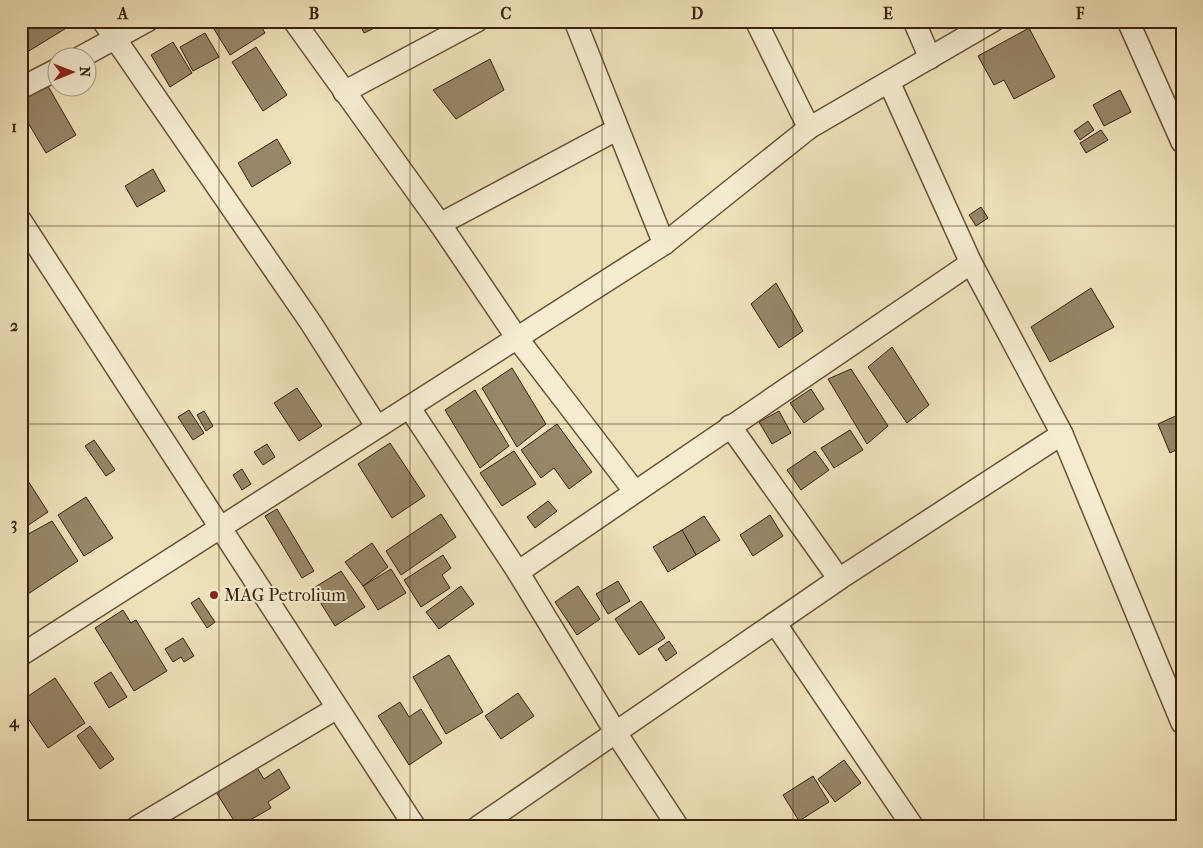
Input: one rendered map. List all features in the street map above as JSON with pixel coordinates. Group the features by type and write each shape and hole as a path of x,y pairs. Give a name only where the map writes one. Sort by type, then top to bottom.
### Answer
{"street":[{"path":"103,21 311,323 378,427"},
{"path":"97,48 148,21"},
{"path":"294,21 440,224 517,338 635,492"},
{"path":"344,92 477,21"},
{"path":"575,21 616,130 664,244"},
{"path":"756,21 809,128"},
{"path":"914,21 930,58"},
{"path":"22,653 664,244 809,128 993,21"},
{"path":"1128,21 1182,142"},
{"path":"21,88 48,74"},
{"path":"889,82 971,263 1062,434 1182,723"},
{"path":"440,224 616,130"},
{"path":"21,221 415,827"},
{"path":"518,572 971,263"},
{"path":"409,407 518,572 616,733 678,827"},
{"path":"730,426 839,579"},
{"path":"478,827 839,579 1062,434"},
{"path":"775,623 913,827"},
{"path":"137,827 337,708"}],"building":[{"path":"36,21 66,21 68,27 24,54 21,29"},
{"path":"226,21 258,21 265,33 230,55 214,29"},
{"path":"358,21 389,21 364,33"},
{"path":"1029,28 1055,77 1014,99 1004,80 994,85 978,56"},
{"path":"205,33 219,57 193,71 180,47"},
{"path":"173,42 192,73 170,87 151,55"},
{"path":"256,47 287,95 263,111 232,62"},
{"path":"490,59 504,90 456,119 433,90"},
{"path":"45,81 48,86 48,98 55,98 76,135 46,153 21,111 21,95"},
{"path":"1120,90 1131,112 1104,126 1093,105"},
{"path":"1088,121 1094,130 1080,140 1074,131"},
{"path":"1101,130 1108,140 1086,153 1080,143"},
{"path":"277,139 291,163 252,187 238,163"},
{"path":"153,169 165,191 137,207 125,186"},
{"path":"981,207 988,218 976,226 969,215"},
{"path":"776,283 803,331 779,348 751,304"},
{"path":"1091,288 1114,327 1050,362 1031,327"},
{"path":"892,347 929,405 907,423 868,367"},
{"path":"512,368 546,424 517,447 482,388"},
{"path":"851,369 888,426 867,444 828,379"},
{"path":"297,388 322,426 299,441 274,403"},
{"path":"811,389 824,409 804,423 790,403"},
{"path":"475,390 509,446 480,468 445,410"},
{"path":"189,410 204,433 193,440 178,417"},
{"path":"204,411 213,426 206,431 197,415"},
{"path":"779,411 791,433 772,444 759,422"},
{"path":"1182,413 1182,447 1170,453 1158,424"},
{"path":"557,424 592,472 569,489 554,468 541,478 521,450"},
{"path":"850,430 863,450 834,468 821,448"},
{"path":"94,440 115,470 106,476 85,446"},
{"path":"390,443 425,496 392,518 358,464"},
{"path":"267,444 275,457 263,465 254,452"},
{"path":"514,451 536,484 502,506 480,473"},
{"path":"815,451 829,470 801,490 787,470"},
{"path":"242,469 251,484 242,490 233,475"},
{"path":"23,473 48,512 21,530 21,474"},
{"path":"86,497 113,538 84,556 58,515"},
{"path":"548,501 557,511 535,528 527,517"},
{"path":"277,509 314,571 302,578 265,516"},
{"path":"441,514 456,537 401,575 386,551"},
{"path":"770,515 783,536 753,556 740,535"},
{"path":"704,516 720,540 696,555 682,530"},
{"path":"52,521 78,561 28,594 21,583 21,538"},
{"path":"682,530 696,555 668,572 653,547"},
{"path":"372,543 388,567 363,586 345,562"},
{"path":"443,555 451,568 442,575 450,588 421,607 404,580"},
{"path":"391,569 406,593 378,610 363,586"},
{"path":"341,571 365,607 335,626 312,589"},
{"path":"618,581 630,601 608,614 596,594"},
{"path":"461,586 474,604 439,629 426,612"},
{"path":"578,586 600,619 577,635 555,602"},
{"path":"199,598 215,622 207,628 191,603"},
{"path":"641,601 665,638 639,655 615,619"},
{"path":"123,610 131,623 136,620 167,671 134,691 95,628"},
{"path":"183,638 194,656 184,662 181,657 173,662 165,649"},
{"path":"669,641 677,653 666,661 658,649"},
{"path":"449,655 483,712 446,734 413,677"},
{"path":"111,672 127,697 109,708 94,683"},
{"path":"55,678 85,723 48,748 21,708 21,701"},
{"path":"518,693 534,716 501,739 485,716"},
{"path":"400,702 409,717 421,709 442,743 409,765 378,716"},
{"path":"90,726 114,759 100,769 77,736"},
{"path":"844,760 861,783 835,802 818,779"},
{"path":"256,766 264,779 279,769 290,788 268,802 271,808 238,827 216,792"},
{"path":"813,776 829,802 799,821 783,795"}],"place":[{"name":"MAG Petrolium","path":"214,595"}]}
